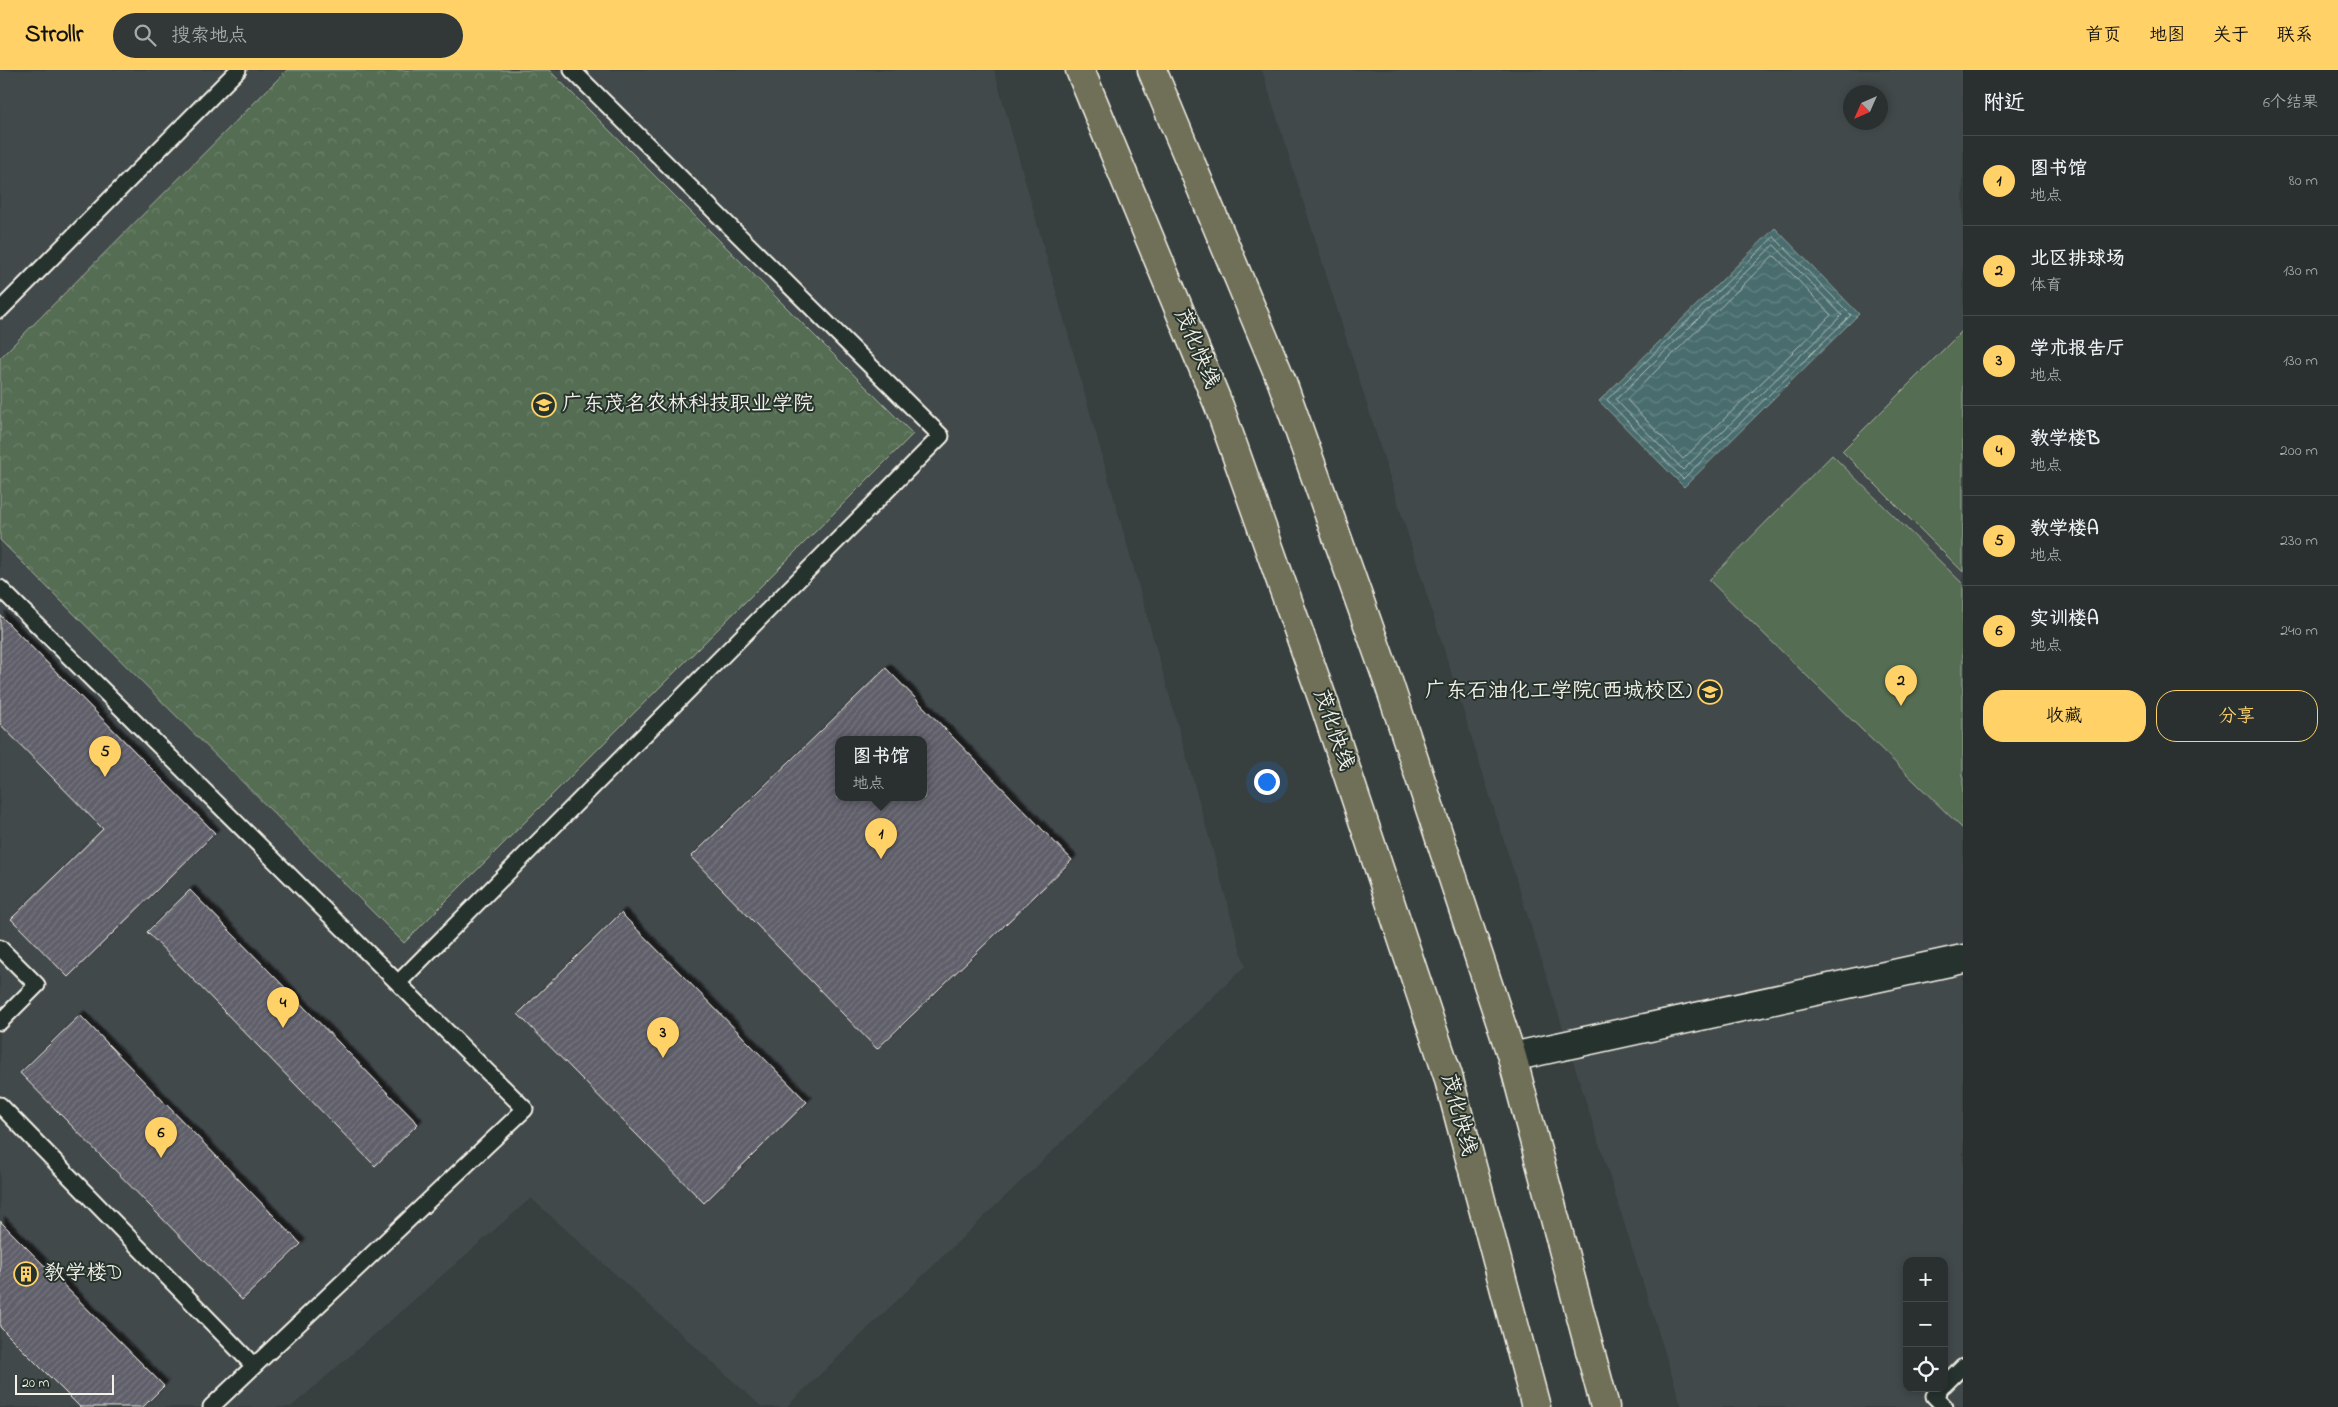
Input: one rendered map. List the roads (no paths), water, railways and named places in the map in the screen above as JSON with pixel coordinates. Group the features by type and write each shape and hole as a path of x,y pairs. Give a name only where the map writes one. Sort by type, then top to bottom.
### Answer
{"highway":[{"name":"茂化快线","path":"1080,70 1219,406 1324,703 1448,1076 1536,1407"},
{"path":"1152,70 1282,382 1388,681 1512,1057 1605,1407"}],"street":[{"path":"1512,1057 1963,959"}],"lane":[{"path":"0,310 238,70"},
{"path":"398,983 941,436 572,70"},
{"path":"0,588 525,1109 212,1407"},
{"path":"0,948 37,985 0,1022"},
{"path":"0,1105 254,1366"},
{"path":"1948,1381 1963,1366"},
{"path":"1938,1392 1934,1396 1945,1407"}],"water":[{"path":"1775,228 1859,314 1684,487 1599,401"}],"place":[{"name":"广东茂名农林科技职业学院","path":"544,405"},
{"name":"广东石油化工学院(西城校区)","path":"1710,692"},
{"name":"北区排球场","path":"1901,706"},
{"name":"教学楼A","path":"105,777"},
{"name":"图书馆","path":"881,859"},
{"name":"教学楼B","path":"283,1028"},
{"name":"学术报告厅","path":"663,1058"},
{"name":"实训楼A","path":"161,1158"},
{"name":"教学楼D","path":"26,1274"}]}
